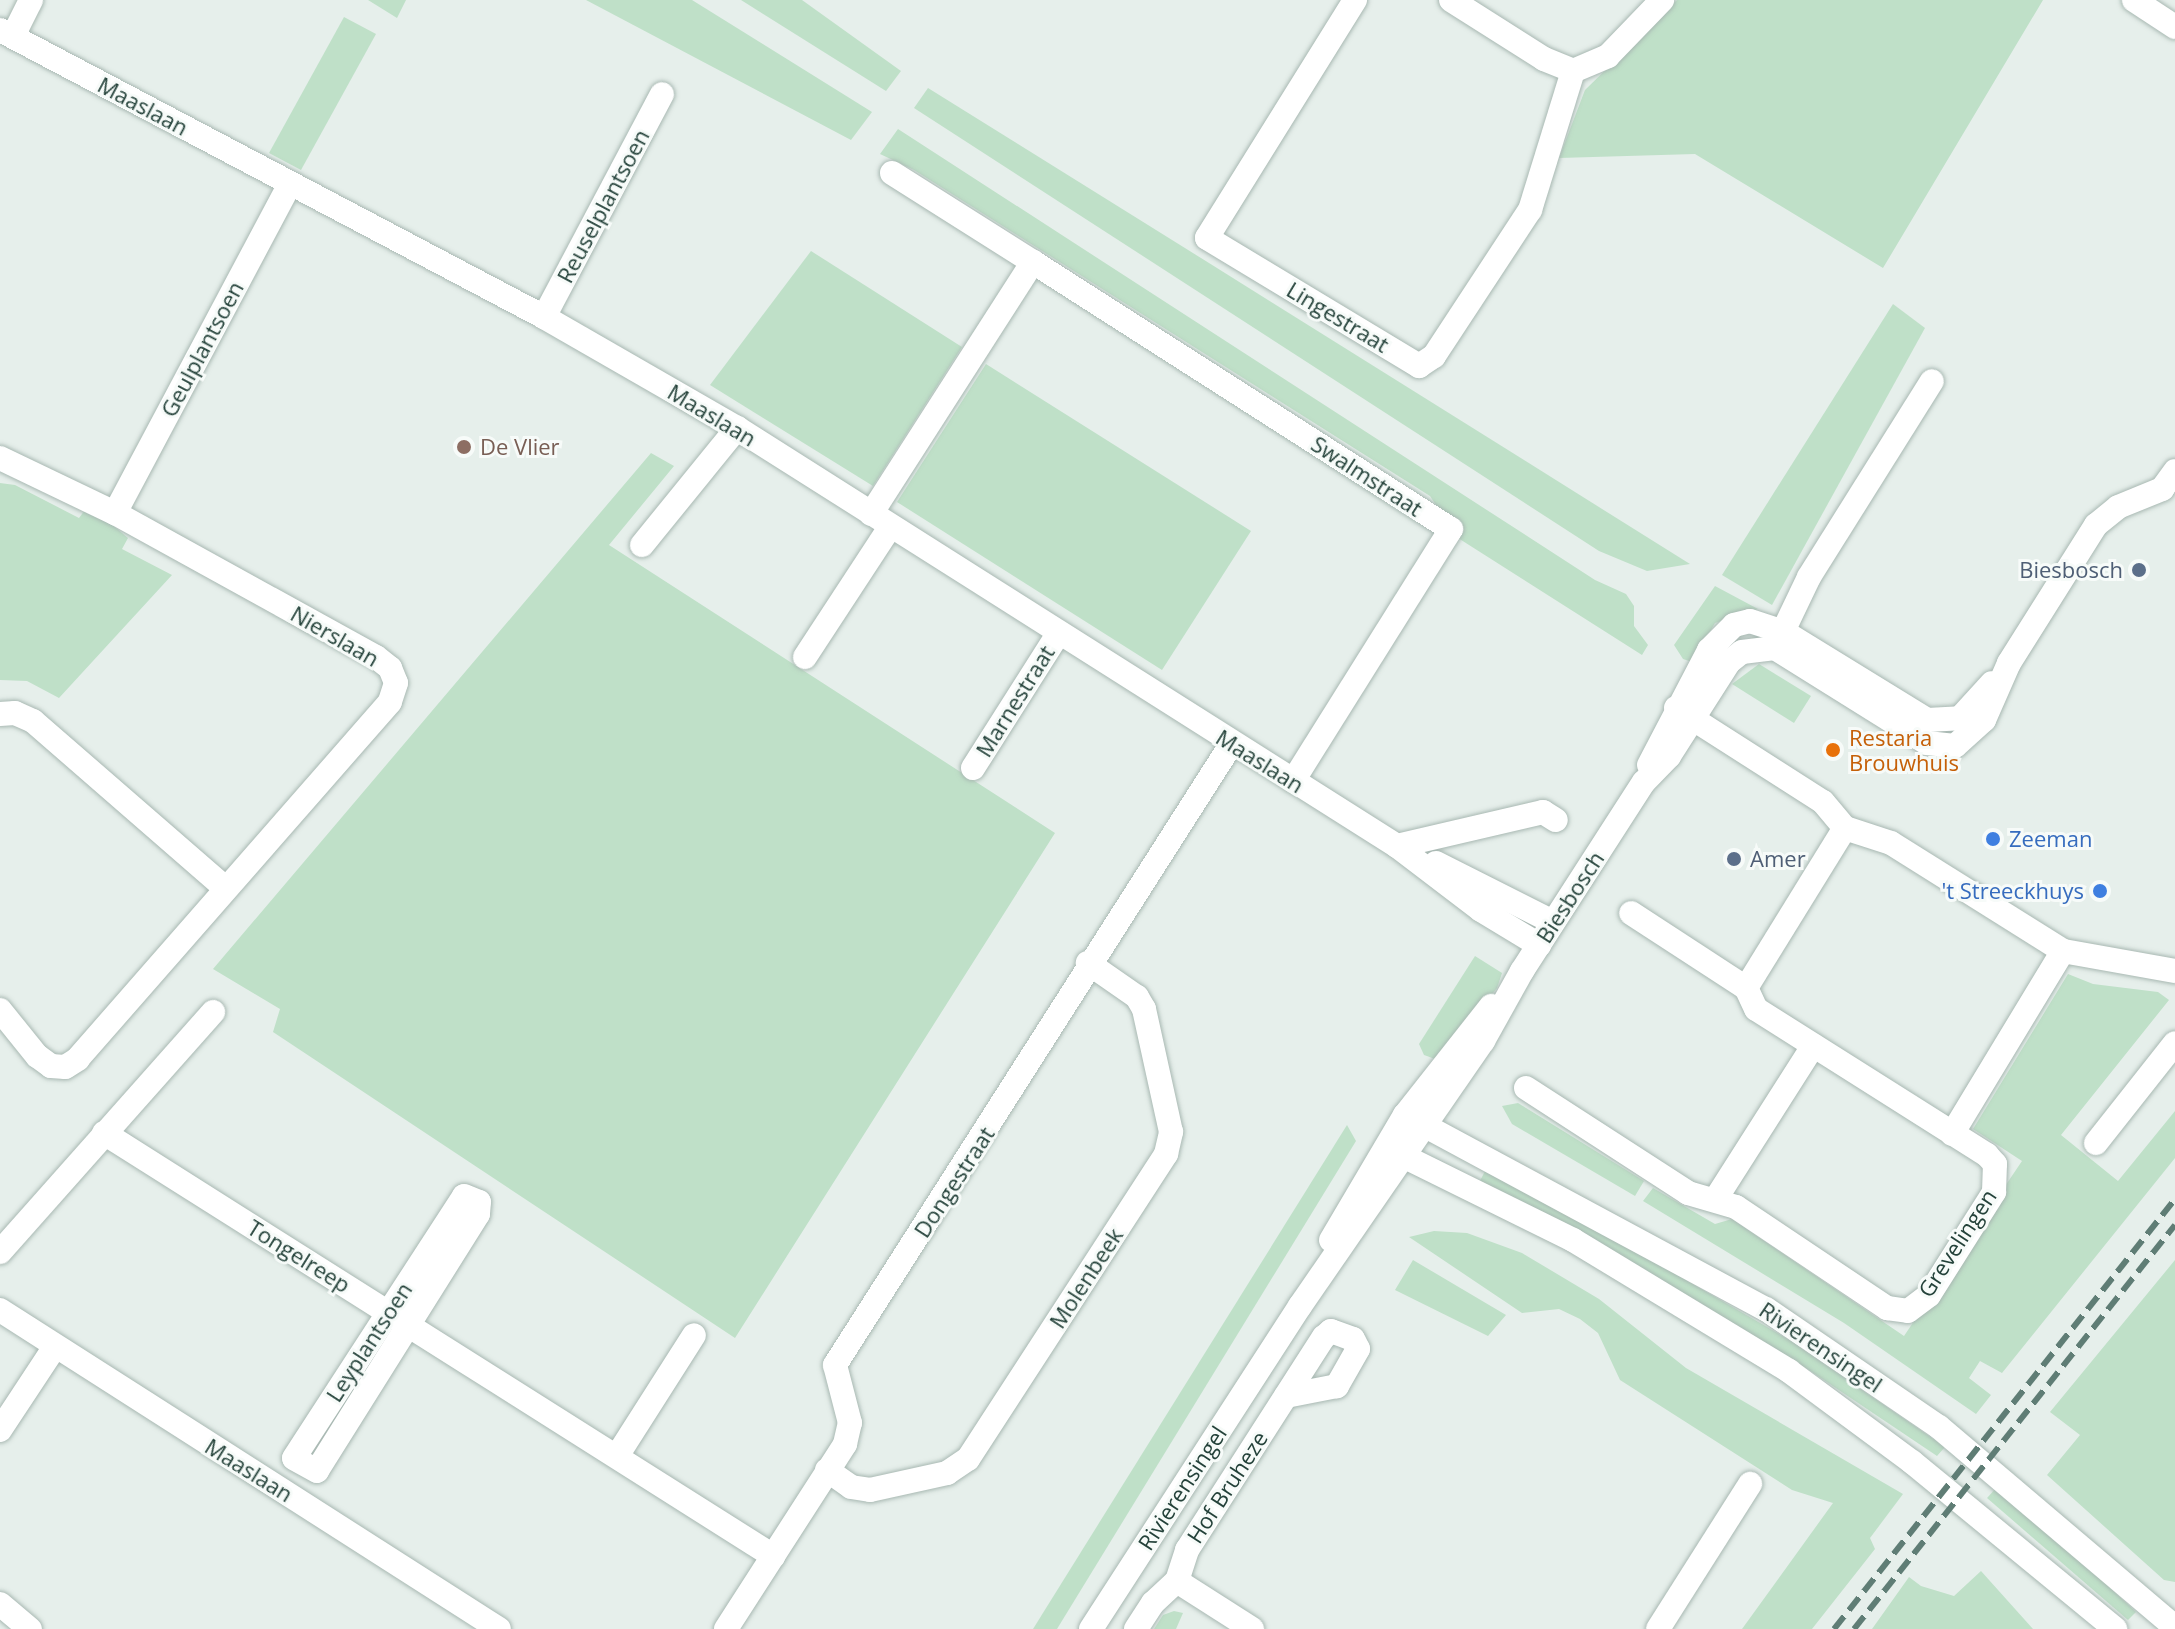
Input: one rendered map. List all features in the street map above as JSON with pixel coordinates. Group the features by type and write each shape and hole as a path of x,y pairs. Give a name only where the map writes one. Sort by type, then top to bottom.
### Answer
{"street":[{"path":"7,33 31,0"},
{"name":"Lingestraat","path":"1355,0 1207,238 1419,366 1434,356 1530,210 1573,71"},
{"path":"1451,0 1544,59 1573,71 1608,56 1662,0"},
{"path":"2134,0 2175,27"},
{"name":"Maaslaan","path":"7,33 289,186 544,317 737,428 1397,846 1481,910 1539,945"},
{"name":"Reuselplantsoen","path":"544,317 662,94"},
{"name":"Swalmstraat","path":"892,173 1451,529 1293,781"},
{"name":"Geulplantsoen","path":"115,513 289,186"},
{"path":"805,657 880,520 1033,262"},
{"path":"1932,381 1809,577 1779,640 1916,716 1939,722 1960,718 2009,663 2096,525 2118,507 2162,489 2175,471"},
{"path":"642,545 737,428"},
{"path":"0,458 115,513"},
{"name":"Nierslaan","path":"0,1010 37,1056 65,1067 78,1059 390,702 396,683 390,668 376,657 115,513"},
{"name":"Marnestraat","path":"973,768 1058,634"},
{"name":"Biesbosch","path":"1415,1122 1522,971 1685,713 1729,662 1742,652 1779,640"},
{"path":"0,714 15,713 33,721 225,888"},
{"path":"1685,713 1823,802 1845,828 1891,843 2063,951 2175,971"},
{"name":"Dongestraat","path":"726,1629 845,1444 850,1423 835,1365 1053,1030 1088,963 1232,743"},
{"path":"1397,846 1543,812 1556,820"},
{"path":"1746,988 1845,828"},
{"name":"Maaslaan","path":"1397,846 1553,922"},
{"name":"Grevelingen","path":"1526,1088 1688,1193 1736,1207 1887,1308 1908,1311 1929,1295 1998,1181 1987,1155 1756,1009 1746,988 1631,913"},
{"path":"1952,1134 2063,951"},
{"name":"Molenbeek","path":"827,1470 851,1487 870,1490 947,1473 968,1459 1166,1154 1171,1132 1144,1009 1137,997 1088,963"},
{"path":"0,1252 213,1012"},
{"path":"2096,1143 2175,1043"},
{"path":"1715,1200 1813,1046"},
{"name":"Rivierensingel","path":"1091,1629 1415,1122 1766,1309 1951,1435 2175,1627"},
{"name":"Tongelreep","path":"104,1133 773,1556"},
{"name":"Rivierensingel","path":"1395,1152 1573,1240 1789,1371 1912,1462 2115,1629"},
{"name":"Maaslaan","path":"0,1310 54,1348 499,1629"},
{"name":"Leyplantsoen","path":"397,1319 317,1471 294,1458 397,1319"},
{"path":"617,1456 694,1335"},
{"path":"0,1430 54,1348"},
{"name":"Hof Bruheze","path":"1136,1629 1153,1603 1177,1581 1187,1550 1286,1396"},
{"path":"1658,1629 1750,1484"},
{"path":"1177,1581 1252,1629"},
{"path":"0,1604 30,1629"}],"green space":[{"path":"368,0 406,0 397,18"},
{"path":"586,0 692,0 872,112 851,140"},
{"path":"741,0 802,0 901,71 886,91"},
{"path":"1677,0 2043,0 1883,268 1695,154 1559,158 1585,90"},
{"path":"344,17 376,34 301,170 269,153"},
{"path":"928,88 1690,564 1647,571 1599,551 914,108"},
{"path":"898,129 1595,580 1626,594 1634,606 1634,626 1648,645 1642,655 1458,538 1430,496 914,170 880,154"},
{"path":"811,251 962,347 873,486 710,385"},
{"path":"1893,304 1925,328 1772,605 1722,575"},
{"path":"986,364 1251,531 1162,670 897,502"},
{"path":"651,453 674,466 609,545 1055,833 735,1338 273,1032 280,1009 213,969"},
{"path":"0,483 15,485 79,518 85,510 109,522 128,538 122,549 172,575 59,698 27,681 0,680"},
{"path":"1715,586 1758,609 1715,623 1692,662 1683,659 1674,645"},
{"path":"1759,664 1811,696 1794,723 1732,684"},
{"path":"1475,956 1502,973 1497,988 1438,1060 1424,1055 1419,1044"},
{"path":"2068,974 2093,984 2158,992 2169,1000 2061,1135 2118,1181 2175,1111 2175,1158 2002,1373 1980,1361 1969,1378 1991,1395 1976,1414 1844,1323 1643,1201 1653,1188 1715,1224 1732,1219 1904,1336 2022,1161 1973,1129"},
{"path":"1518,1103 1644,1181 1635,1196 1512,1124 1502,1106"},
{"path":"1347,1125 1356,1141 1057,1629 1033,1629"},
{"path":"1485,1171 1610,1236 1791,1341 1945,1447 1937,1456 1809,1370 1479,1183"},
{"path":"1434,1231 1467,1233 1522,1253 1599,1299 1686,1368 1903,1494 1870,1538 1875,1549 1812,1629 1742,1629 1833,1503 1792,1490 1620,1380 1598,1333 1580,1319 1559,1309 1522,1313 1409,1237"},
{"path":"1413,1260 1506,1315 1488,1336 1395,1290"},
{"path":"2175,1260 2175,1582 2164,1580 2047,1475 2080,1435 2050,1412"},
{"path":"1997,1487 2136,1612 2128,1620 1987,1498"},
{"path":"1981,1571 2033,1629 1872,1629 1909,1577 1921,1586 1954,1596"},
{"path":"1174,1611 1183,1613 1176,1629 1154,1629 1163,1615"}],"railway":[{"path":"1834,1629 2175,1199"},
{"path":"1854,1629 2175,1225"}],"place":[{"name":"De Vlier","path":"464,447"},
{"name":"Biesbosch","path":"2139,570"},
{"name":"Restaria Brouwhuis","path":"1833,750"},
{"name":"Zeeman","path":"1993,839"},
{"name":"Amer","path":"1734,859"},
{"name":"'t Streeckhuys","path":"2100,891"}]}
